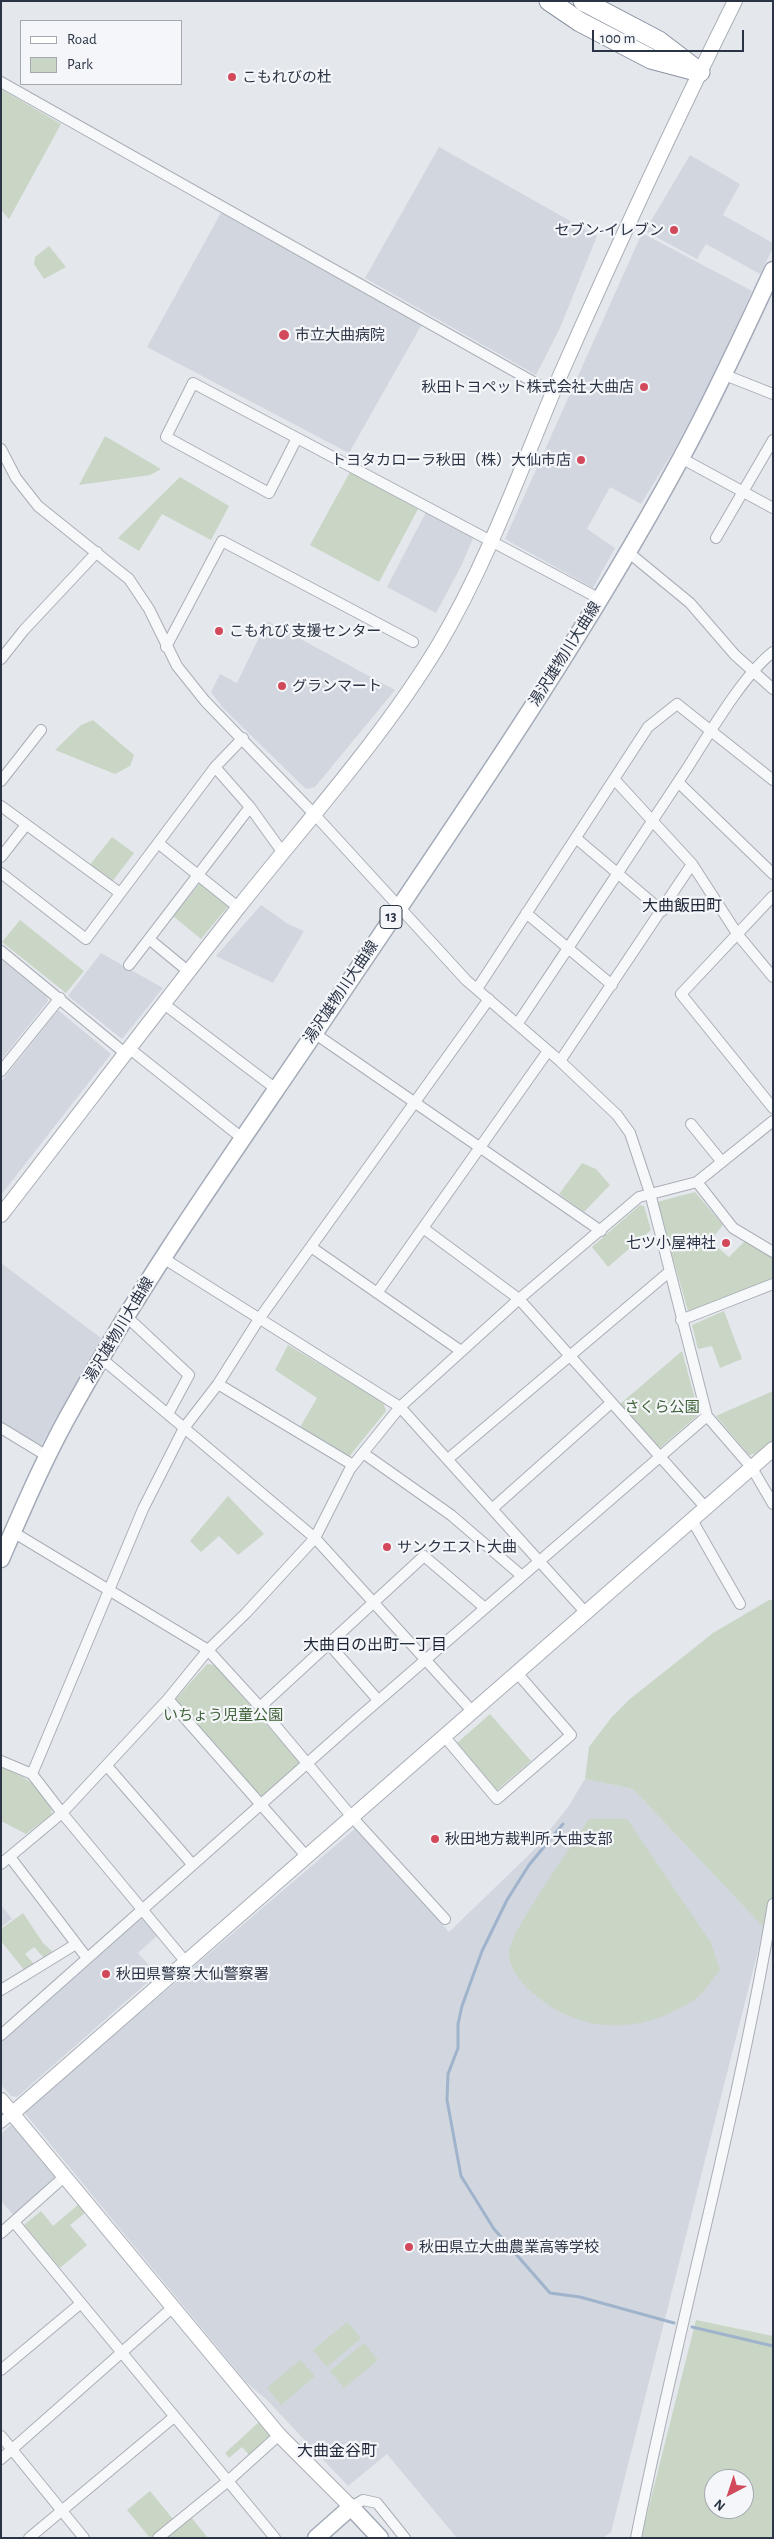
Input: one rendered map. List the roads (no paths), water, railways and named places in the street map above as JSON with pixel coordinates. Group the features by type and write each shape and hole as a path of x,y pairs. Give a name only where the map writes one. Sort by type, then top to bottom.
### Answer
{"highway":[{"path":"549,1 580,22 651,59 700,72"},
{"path":"583,1 659,41 700,72"}],"main road":[{"name":"湯沢雄物川大曲線","path":"1,1559 47,1456 126,1316 242,1138 514,735 600,599 681,458 725,375 773,270"},
{"path":"316,2538 351,2507 380,2538"}],"street":[{"path":"1,1215 239,908 315,815 415,683 456,614 491,540 640,194 736,1"},
{"path":"1,82 553,394"},
{"path":"725,375 773,394"},
{"path":"298,438 269,493 166,437 193,382 600,599"},
{"path":"716,538 773,440"},
{"path":"1,449 28,495 38,506 129,579 141,595 166,647 189,683 315,815 466,980 518,1023 617,1115 630,1133 650,1193 707,1416 752,1468 773,1504"},
{"path":"681,458 773,508"},
{"path":"166,647 222,541 413,642"},
{"path":"1,659 24,630 97,552"},
{"path":"628,552 690,603 752,672 773,689"},
{"path":"518,1023 752,672 761,661 773,652"},
{"path":"477,989 577,839 648,727 677,704 773,780"},
{"path":"1,781 41,730"},
{"path":"1,873 86,939 215,766 243,738"},
{"path":"215,766 250,807 283,853"},
{"path":"614,779 692,864 738,935 773,977"},
{"path":"678,782 773,874"},
{"path":"1,806 120,893"},
{"path":"129,965 250,807"},
{"path":"1,857 26,825"},
{"path":"577,839 662,911"},
{"path":"158,843 239,908"},
{"path":"560,1061 692,864"},
{"path":"773,896 681,994 773,1108"},
{"path":"526,913 612,985"},
{"path":"148,940 189,972"},
{"path":"1,951 128,1052 242,1138"},
{"path":"1,1072 60,998"},
{"path":"32,1774 107,1591 143,1509 184,1428 218,1384 259,1319 489,999"},
{"path":"164,1004 276,1089"},
{"path":"314,1033 600,1231"},
{"path":"377,1293 548,1051"},
{"path":"1,1864 62,1813 168,1699 208,1650 246,1613 315,1538 353,1465 400,1406 519,1299 639,1197 697,1182 773,1121"},
{"path":"692,1124 722,1162"},
{"path":"697,1182 733,1228 773,1252"},
{"path":"423,1228 519,1299 706,1508"},
{"path":"311,1247 461,1351"},
{"path":"163,1258 400,1406 587,1614"},
{"path":"448,1459 669,1272"},
{"path":"681,1320 773,1284"},
{"path":"126,1316 189,1375 168,1414"},
{"path":"101,1358 315,1538 472,1711"},
{"path":"218,1384 353,1465"},
{"path":"493,1508 611,1402"},
{"path":"1,2035 378,1700 707,1416"},
{"path":"1,1428 47,1456"},
{"path":"1,2123 472,1711 587,1614 773,1449"},
{"path":"363,1453 452,1515 522,1576"},
{"path":"692,1520 740,1604"},
{"path":"13,1532 107,1591 208,1650 260,1707 352,1817 445,1919"},
{"path":"260,1707 424,1556 485,1608"},
{"path":"328,1643 378,1700"},
{"path":"444,1736 497,1799 571,1735 518,1674"},
{"path":"168,1699 307,1857"},
{"path":"1,1761 32,1774 185,1961"},
{"path":"106,1766 192,1864"},
{"path":"10,1857 87,1958"},
{"path":"636,2538 653,2452 742,2071 773,1904"},
{"path":"1,1990 76,1944"},
{"path":"1,2100 172,2308 280,2434 351,2507 363,2500 377,2503 405,2538"},
{"path":"1,2233 64,2177"},
{"path":"14,2222 275,2538"},
{"path":"1,2370 80,2304"},
{"path":"1,2459 172,2308"},
{"path":"29,2538 174,2416"},
{"path":"158,2538 228,2481 280,2434"},
{"path":"1,2436 84,2538"}],"waterway":[{"path":"563,1824 529,1865 507,1900 482,1951 462,2006 458,2024 458,2048 448,2074 447,2100 461,2176 494,2229 550,2293 580,2297 674,2323"},
{"path":"692,2327 773,2346"}],"place":[{"name":"こもれびの杜","path":"232,77"},
{"name":"セブン-イレブン","path":"674,230"},
{"name":"市立大曲病院","path":"284,335"},
{"name":"秋田トヨペット株式会社 大曲店","path":"644,387"},
{"name":"トヨタカローラ秋田（株）大仙市店","path":"581,460"},
{"name":"こもれび 支援センター","path":"219,631"},
{"name":"グランマート","path":"282,686"},
{"name":"七ツ小屋神社","path":"726,1243"},
{"name":"サンクエスト大曲","path":"387,1547"},
{"name":"秋田地方裁判所 大曲支部","path":"435,1839"},
{"name":"秋田県警察 大仙警察署","path":"106,1974"},
{"name":"秋田県立大曲農業高等学校","path":"409,2247"}],"district":[{"name":"大曲飯田町","path":"682,906"},
{"name":"大曲日の出町一丁目","path":"375,1645"},
{"name":"大曲金谷町","path":"337,2451"}],"park label":[{"name":"さくら公園","path":"662,1407"},
{"name":"いちょう児童公園","path":"223,1715"}]}
